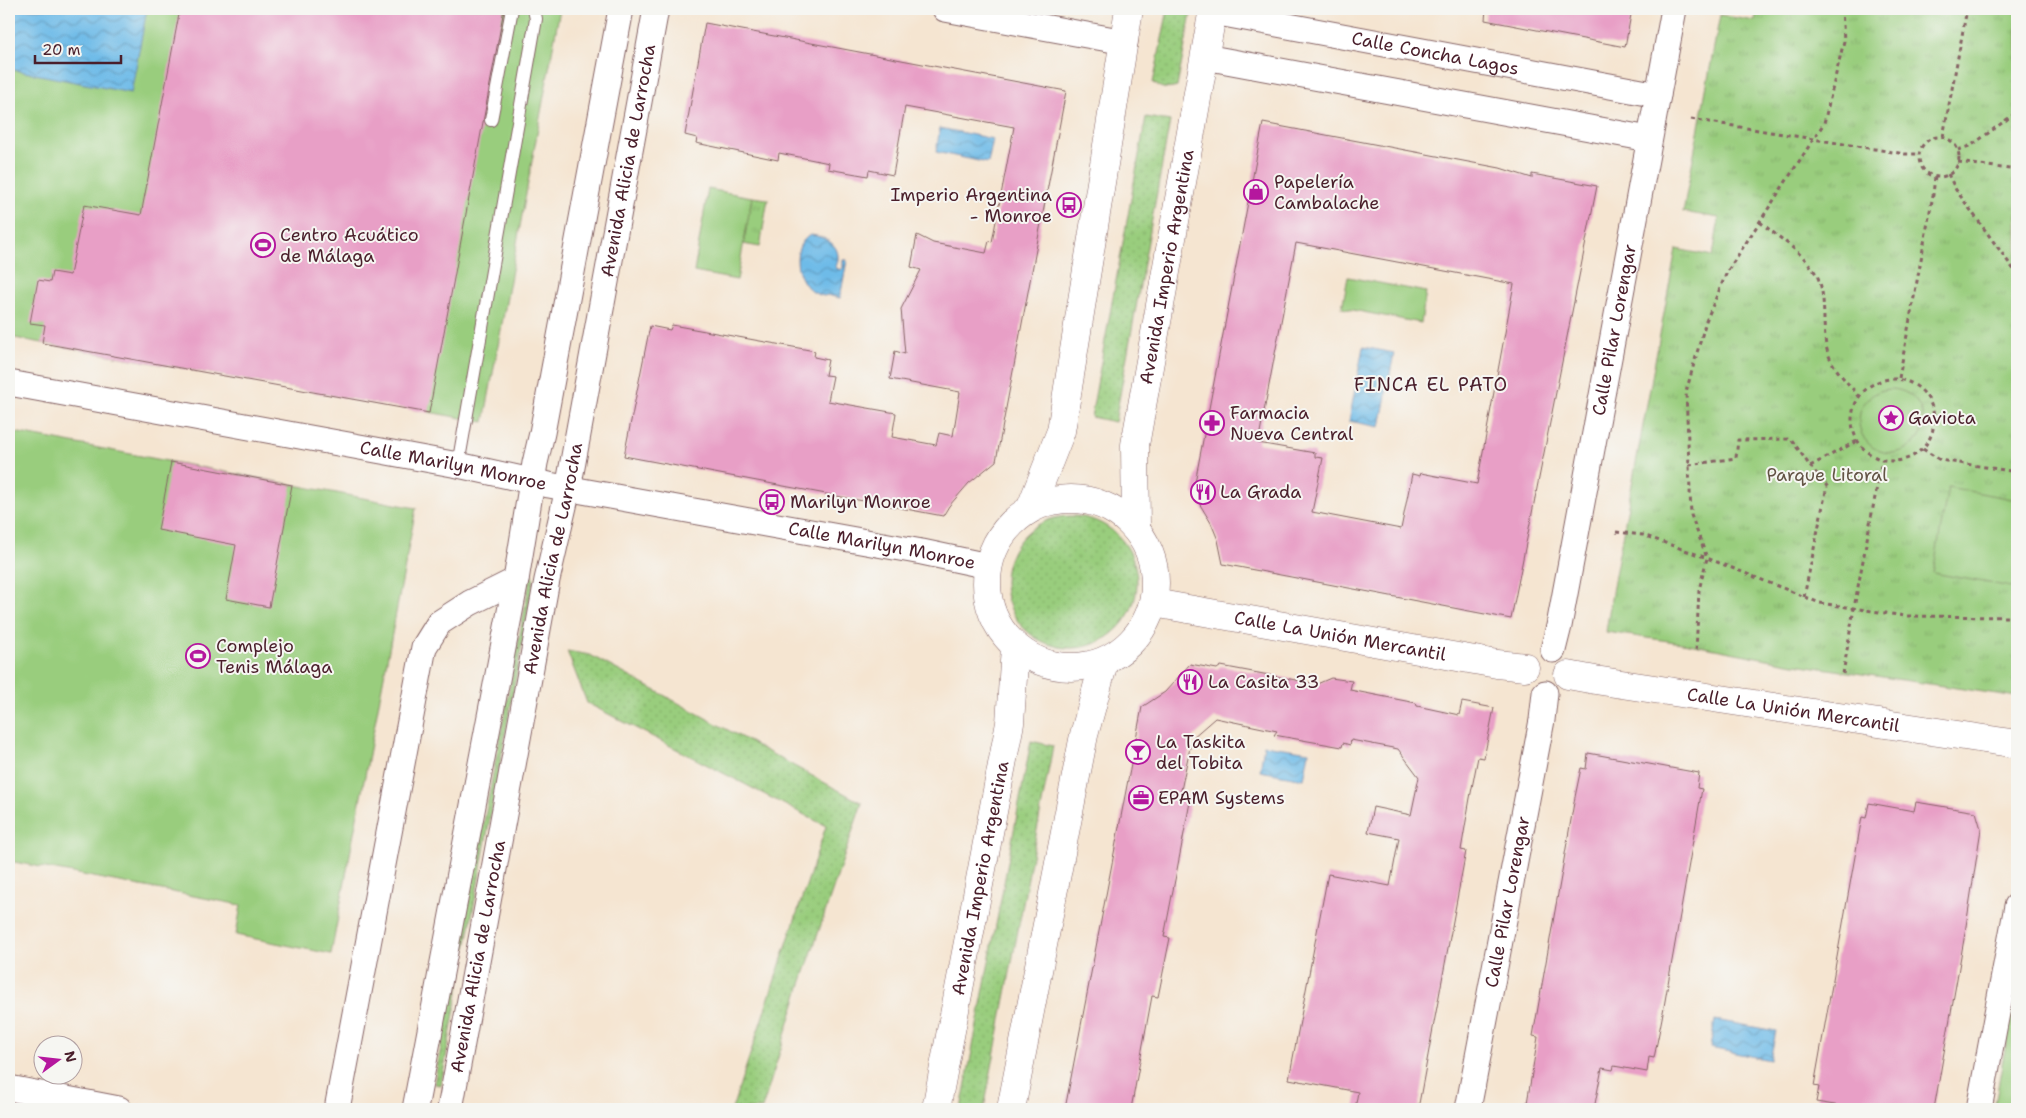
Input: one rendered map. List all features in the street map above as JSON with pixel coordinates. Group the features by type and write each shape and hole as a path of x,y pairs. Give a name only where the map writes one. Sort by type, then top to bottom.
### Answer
{"street":[{"name":"Avenida Alicia de Larrocha","path":"415,1109 516,580 532,482 621,9"},
{"name":"Avenida Alicia de Larrocha","path":"450,1109 547,580 568,489 656,9"},
{"path":"945,9 1125,42"},
{"path":"1030,508 1060,431 1130,9"},
{"name":"Calle Pilar Lorengar","path":"1553,650 1561,616 1674,9"},
{"name":"Calle Concha Lagos","path":"1213,10 1658,95"},
{"name":"Avenida Imperio Argentina","path":"1136,528 1135,445 1213,10"},
{"path":"1205,57 1649,139"},
{"name":"Calle Marilyn Monroe","path":"9,383 458,465 568,489 922,552 988,566"},
{"path":"1068,497 1105,505 1136,528 1154,563 1154,603 1144,627 1127,648 1104,662 1073,668 1042,663 1015,647 996,624 987,596 988,566 996,542 1011,522 1030,508 1068,497"},
{"name":"Avenida Alicia de Larrocha","path":"337,1109 424,647 440,623 470,603 516,580"},
{"name":"Calle La Unión Mercantil","path":"1154,603 1497,664 1525,667"},
{"name":"Avenida Imperio Argentina","path":"936,1109 1010,723 1015,647"},
{"path":"1541,650 1553,650 1565,659 1568,675 1566,682 1560,688 1546,693 1534,689 1526,679 1525,667 1531,656 1541,650"},
{"path":"1011,1109 1084,735 1104,662"},
{"name":"Calle La Unión Mercantil","path":"1568,675 2017,744"},
{"name":"Calle Pilar Lorengar","path":"1468,1109 1541,730 1546,693"},
{"path":"1979,1109 2017,906"},
{"path":"9,1088 119,1109"}],"lane":[{"path":"491,120 512,9"},
{"path":"458,465 536,19 534,9"}],"path":[{"path":"1696,652 1699,590 1707,558 1691,515 1686,392 1706,321 1727,272 1824,124 1844,41 1842,9"},
{"path":"1943,137 1967,9"},
{"path":"1958,150 1972,145 2017,112"},
{"path":"1691,119 1905,154 1920,154"},
{"path":"1938,136 1943,137 1954,143 1958,150 1957,166 1948,174 1935,176 1926,172 1921,164 1920,154 1923,145 1929,139 1938,136"},
{"path":"1958,162 2017,170"},
{"path":"1948,174 1956,190 2017,274"},
{"path":"1899,378 1935,176"},
{"path":"1760,222 1804,258 1817,276 1822,298 1826,347 1836,369 1859,396"},
{"path":"1899,378 1913,383 1924,393 1932,406 1934,421 1932,436 1923,448 1909,459 1891,462 1874,457 1860,446 1852,430 1852,412 1859,396 1876,382 1899,378"},
{"path":"1689,465 1736,458 1738,440 1791,439 1827,486 1804,597"},
{"path":"1810,466 1857,440"},
{"path":"1923,448 1940,460 2017,472"},
{"path":"1843,674 1882,460"},
{"path":"1616,532 1643,535 1820,603 1904,616 2017,617"},
{"path":"2012,617 2017,593"}],"green space":[{"name":"Centro Acuático de Málaga","path":"9,9 560,9 484,422 9,337"},
{"path":"1168,9 1192,9 1177,87 1167,89 1153,83"},
{"name":"Parque Litoral","path":"1757,9 2017,9 2017,697 1788,663 1689,644 1606,632 1676,249 1713,256 1719,218 1683,212 1720,15 1755,21"},
{"path":"1146,117 1170,121 1115,422 1091,417"},
{"path":"708,189 752,197 737,280 694,272"},
{"path":"752,197 768,199 760,247 743,244"},
{"path":"1348,277 1426,292 1421,323 1342,308"},
{"path":"1891,389 1903,391 1914,398 1921,409 1923,421 1921,433 1914,444 1903,451 1891,453 1879,451 1868,444 1861,433 1859,421 1861,409 1868,398 1879,391"},
{"name":"Complejo Tenis Málaga","path":"9,431 416,508 331,954 236,935 241,905 9,861"},
{"path":"1948,487 2017,500 2017,588 1933,573"},
{"path":"1071,516 1084,517 1096,521 1118,535 1132,557 1136,569 1136,595 1132,607 1118,629 1096,643 1084,647 1071,648 1058,647 1046,643 1024,629 1010,607 1006,595 1005,582 1006,569 1010,557 1024,535 1046,521 1058,517"},
{"path":"531,575 534,578 441,1085 434,1084"},
{"path":"567,651 590,655 862,803 801,984 762,1109 732,1109 826,826 587,703"},
{"path":"1031,741 1053,746 984,1109 961,1109"},
{"path":"2017,983 2017,1109 1994,1109"}],"water":[{"path":"9,9 147,9 131,93 9,69"},
{"path":"940,128 993,139 988,163 936,152"},
{"path":"810,235 825,239 833,245 838,253 836,268 841,270 843,268 843,260 847,260 840,298 824,296 813,292 802,279 797,263 797,255 804,240"},
{"path":"1363,347 1394,353 1380,427 1349,421"},
{"path":"1264,745 1309,752 1304,779 1260,771"},
{"path":"1715,1020 1776,1031 1770,1060 1710,1048"}],"building":[{"name":"Centro Acuático de Málaga","path":"180,9 504,9 429,413 42,343 45,325 30,323 38,280 50,282 52,272 70,275 84,205 141,215"},
{"path":"1486,9 1632,9 1625,47 1485,20"},
{"path":"705,23 1066,91 996,461 969,483 943,516 624,456 650,326 670,330 672,325 815,351 814,357 828,360 825,375 833,376 828,401 896,413 892,437 936,445 939,433 953,436 960,392 890,379 895,351 905,354 901,309 921,270 911,267 917,235 933,243 986,253 989,241 992,242 1014,127 905,107 893,175 869,170 868,176 828,169 829,163 779,153 778,160 696,143 697,138 685,135"},
{"path":"1263,123 1500,168 1532,178 1532,174 1597,186 1511,619 1223,564 1218,540 1211,523 1193,493","holes":["1296,243 1514,284 1477,484 1421,473 1420,476 1412,474 1401,529 1312,512 1323,458 1315,457 1315,453 1258,443"]},
{"path":"171,462 292,485 269,607 226,599 236,545 158,530"},
{"path":"1190,664 1217,669 1221,666 1317,684 1331,678 1352,681 1350,690 1416,703 1417,706 1459,715 1462,702 1494,708 1484,758 1478,757 1470,798 1461,850 1466,851 1418,1109 1355,1109 1358,1092 1289,1079 1328,874 1390,886 1399,838 1368,832 1373,807 1411,815 1419,777 1398,749 1351,740 1350,745 1343,743 1342,747 1274,735 1277,731 1215,718 1192,738 1180,795 1191,797 1164,937 1170,938 1158,997 1152,996 1131,1109 1065,1109 1142,707 1165,692"},
{"path":"1588,753 1699,773 1697,788 1702,789 1662,1018 1654,1058 1649,1057 1647,1072 1614,1066 1613,1070 1602,1068 1594,1109 1526,1109 1538,1037 1533,1036 1575,797 1581,768 1586,769"},
{"path":"1916,802 1976,812 1981,829 1934,1109 1859,1109 1816,1102 1819,1087 1814,1086 1862,817 1866,818 1869,803 1914,811"}],"place":[{"name":"Papelería Cambalache","path":"1256,192"},
{"name":"Imperio Argentina - Monroe","path":"1069,205"},
{"name":"Centro Acuático de Málaga","path":"263,245"},
{"name":"Gaviota","path":"1891,418"},
{"name":"Farmacia Nueva Central","path":"1212,423"},
{"name":"La Grada","path":"1203,492"},
{"name":"Marilyn Monroe","path":"772,502"},
{"name":"Complejo Tenis Málaga","path":"198,656"},
{"name":"La Casita 33","path":"1190,682"},
{"name":"La Taskita del Tobita","path":"1138,752"},
{"name":"EPAM Systems","path":"1141,798"}],"district":[{"name":"FINCA EL PATO","path":"1431,384"}]}
